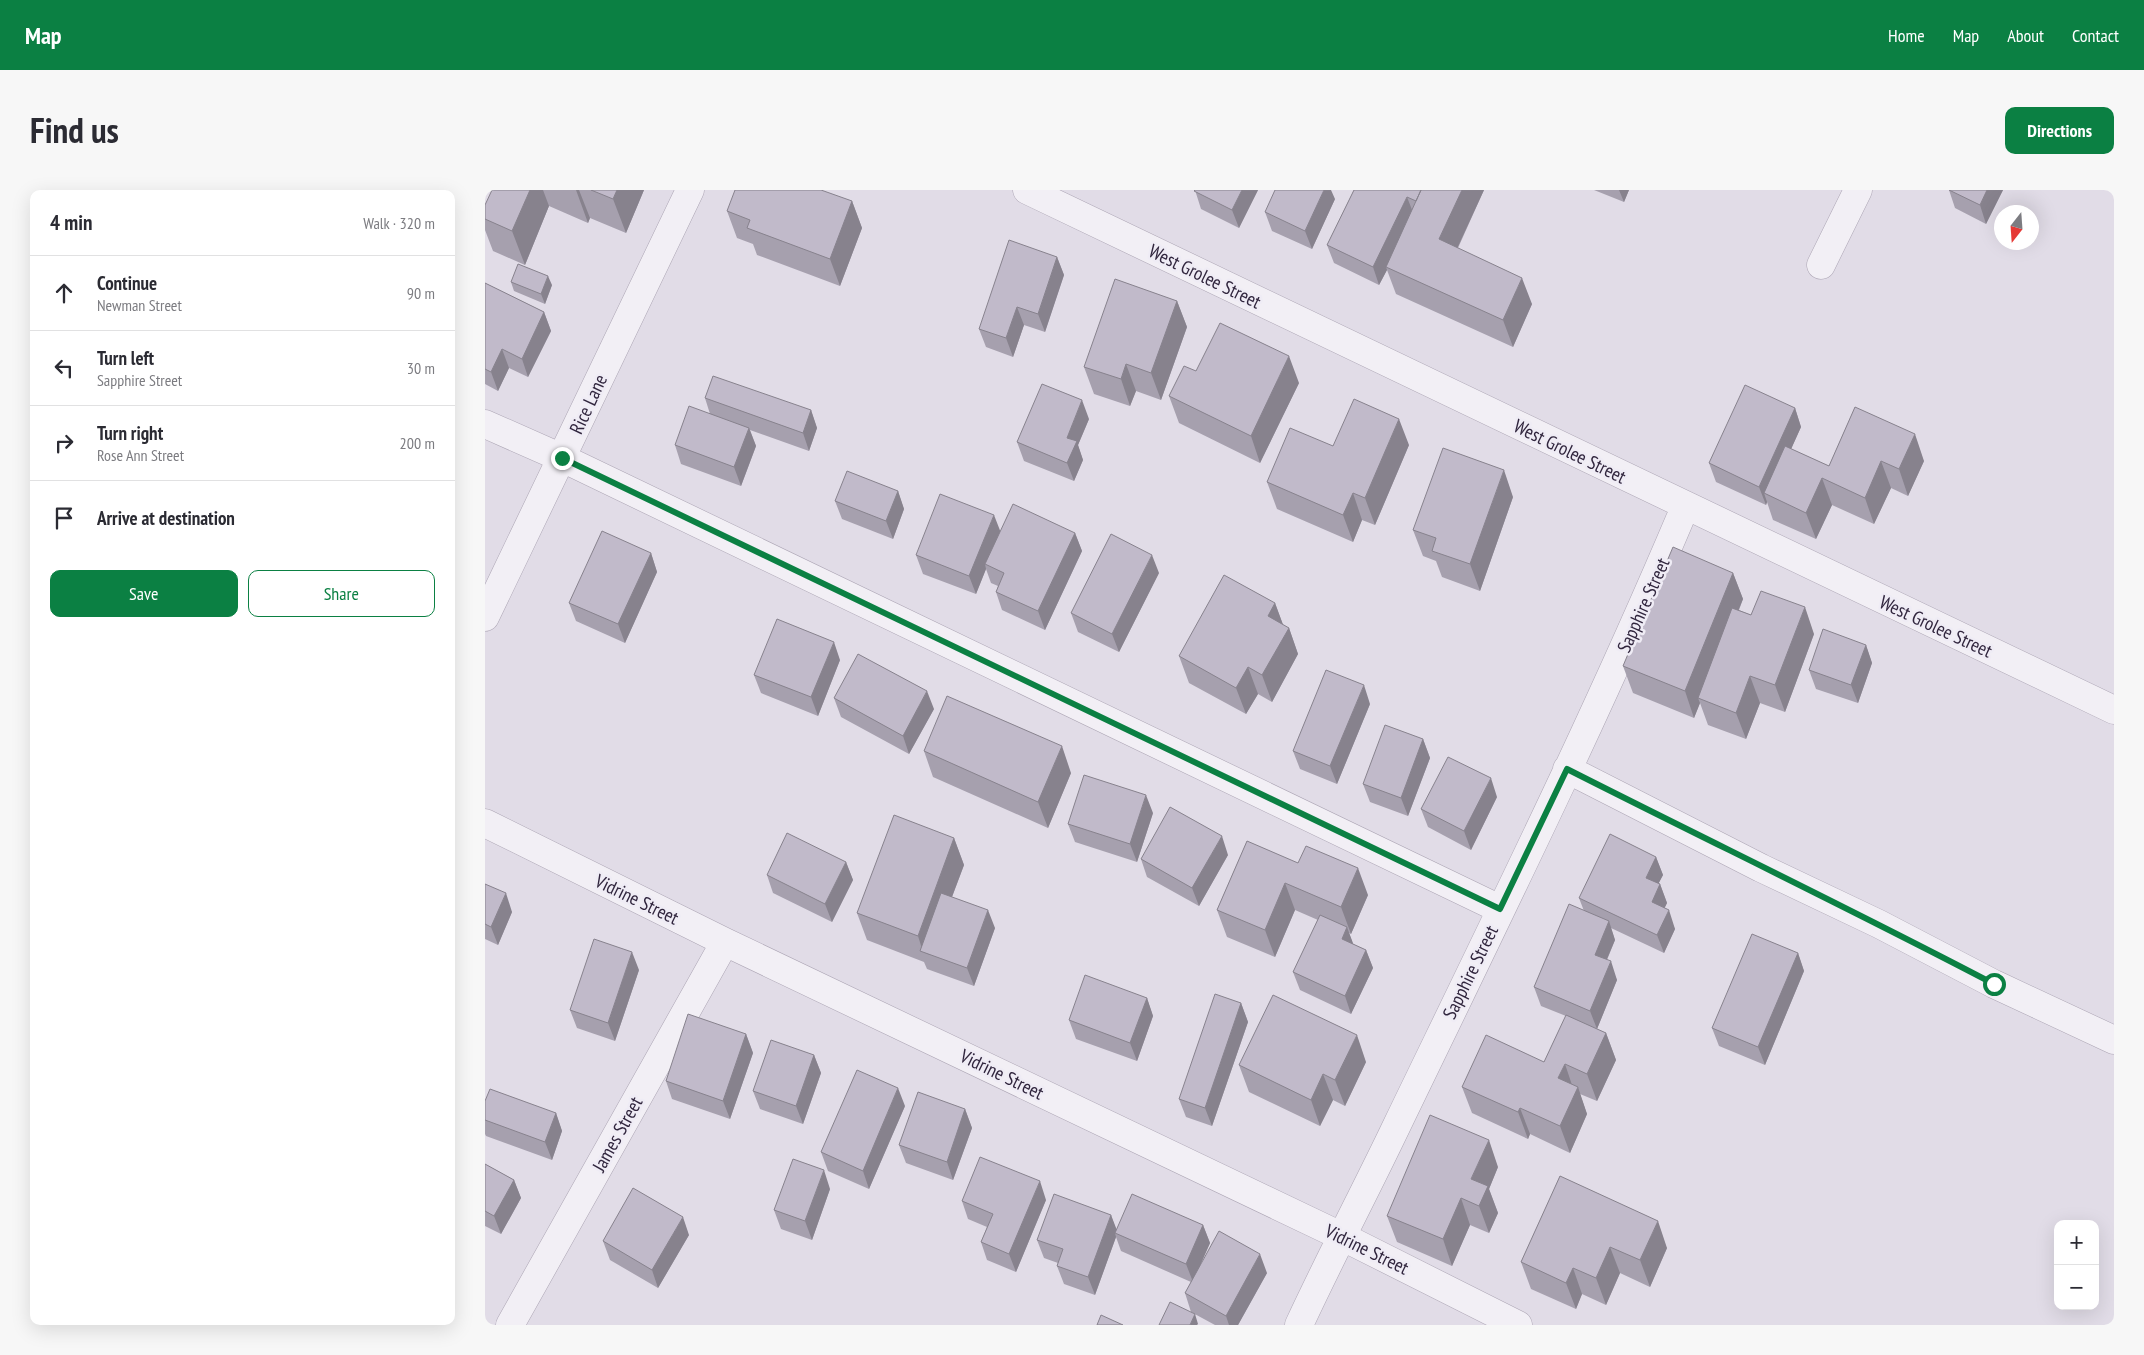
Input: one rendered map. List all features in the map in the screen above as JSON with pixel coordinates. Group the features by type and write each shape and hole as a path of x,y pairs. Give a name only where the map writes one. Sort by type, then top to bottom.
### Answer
{"street":[{"name":"Rice Lane","path":"485,617 690,190"},
{"name":"West Grolee Street","path":"1027,190 1685,507 2114,710"},
{"path":"1821,265 1858,190"},
{"path":"485,424 562,458 1500,909"},
{"name":"Sapphire Street","path":"1299,1325 1567,769 1638,618 1685,507"},
{"path":"1567,769 1761,868 1879,924 1994,984 2114,1040"},
{"name":"Vidrine Street","path":"485,823 725,942 1341,1236 1519,1325"},
{"name":"James Street","path":"510,1325 725,942"}],"building":[{"path":"492,190 530,190 512,231 485,219 485,205"},
{"path":"591,190 617,190 613,199"},
{"path":"735,190 821,190 852,201 830,259 747,228 750,220 727,211"},
{"path":"1195,190 1242,190 1232,210"},
{"path":"1275,190 1324,190 1305,231 1265,212"},
{"path":"1354,190 1421,190 1416,201 1407,197 1373,267 1327,245"},
{"path":"1421,190 1462,190 1439,239 1522,278 1503,320 1386,267"},
{"path":"1949,190 1987,190 1980,205"},
{"path":"1009,240 1057,257 1038,314 1017,307 1006,338 979,329"},
{"path":"518,264 548,276 541,294 511,282"},
{"path":"1115,279 1177,301 1151,373 1126,364 1121,379 1084,367"},
{"path":"485,283 544,312 522,359 502,349 491,372 485,369"},
{"path":"1220,323 1289,356 1251,436 1169,396 1184,366 1196,371"},
{"path":"713,376 811,410 803,433 705,398"},
{"path":"1042,384 1082,400 1067,438 1077,441 1067,463 1017,442"},
{"path":"1745,385 1795,408 1759,487 1709,463"},
{"path":"1354,399 1399,419 1365,498 1353,493 1343,515 1267,482 1290,428 1333,446"},
{"path":"689,406 749,428 734,467 675,445"},
{"path":"1855,407 1915,434 1899,469 1881,461 1865,498 1822,478 1806,513 1764,493 1785,446 1829,466"},
{"path":"1443,448 1504,470 1470,564 1432,551 1436,538 1413,530"},
{"path":"847,471 898,491 886,521 835,501"},
{"path":"940,494 994,515 969,576 916,555"},
{"path":"1013,504 1075,533 1038,611 996,592 1004,573 985,564"},
{"path":"602,531 651,553 618,624 569,603"},
{"path":"1111,534 1152,555 1112,634 1071,613"},
{"path":"1673,547 1733,573 1685,691 1623,666"},
{"path":"1224,575 1275,603 1268,616 1289,628 1262,675 1248,667 1236,688 1179,656"},
{"path":"1761,591 1805,607 1775,685 1750,676 1736,713 1698,698 1732,608 1751,615"},
{"path":"777,619 834,642 811,697 754,675"},
{"path":"1823,629 1866,645 1851,685 1809,670"},
{"path":"858,654 927,691 903,736 834,698"},
{"path":"1326,670 1364,685 1330,766 1293,751"},
{"path":"947,696 1062,746 1038,802 924,751"},
{"path":"1385,725 1423,739 1401,798 1363,784"},
{"path":"1448,757 1491,778 1464,831 1421,809"},
{"path":"1084,775 1146,795 1130,844 1068,824"},
{"path":"1170,807 1222,836 1192,888 1141,859"},
{"path":"894,815 954,838 918,936 857,913"},
{"path":"787,833 846,862 825,904 767,875"},
{"path":"1610,834 1656,857 1646,878 1660,884 1652,902 1669,910 1657,935 1579,898"},
{"path":"1247,841 1298,863 1306,846 1358,868 1341,907 1285,883 1265,930 1217,910"},
{"path":"485,884 506,893 491,927 485,924"},
{"path":"941,893 988,910 967,968 920,951"},
{"path":"1569,904 1609,921 1595,955 1611,961 1590,1011 1534,987"},
{"path":"1320,915 1347,927 1342,939 1366,950 1345,996 1293,972"},
{"path":"1752,934 1798,953 1758,1047 1712,1028"},
{"path":"594,939 632,952 608,1023 570,1010"},
{"path":"1085,975 1147,998 1130,1043 1069,1020"},
{"path":"1215,994 1241,1003 1205,1108 1179,1099"},
{"path":"1273,995 1357,1035 1335,1080 1323,1074 1311,1100 1239,1065"},
{"path":"688,1014 746,1034 723,1101 666,1081"},
{"path":"1566,1015 1606,1033 1587,1074 1565,1064 1558,1078 1578,1087 1560,1126 1520,1108 1518,1112 1462,1087 1486,1035 1544,1062"},
{"path":"771,1040 814,1055 796,1106 753,1091"},
{"path":"857,1070 898,1088 863,1171 821,1152"},
{"path":"490,1089 556,1113 545,1142 485,1120 485,1101"},
{"path":"918,1092 965,1109 947,1162 899,1145"},
{"path":"1430,1115 1489,1140 1471,1179 1488,1186 1479,1206 1461,1198 1443,1239 1387,1216"},
{"path":"980,1157 1040,1181 1009,1254 981,1242 993,1214 962,1201"},
{"path":"793,1159 824,1170 805,1221 774,1210"},
{"path":"485,1164 514,1180 494,1216 485,1211"},
{"path":"1560,1176 1658,1221 1640,1260 1610,1247 1596,1278 1573,1268 1566,1283 1521,1262"},
{"path":"633,1188 683,1217 652,1270 603,1241"},
{"path":"1054,1194 1111,1215 1088,1277 1057,1266 1063,1249 1037,1240"},
{"path":"1132,1194 1203,1225 1186,1264 1115,1233"},
{"path":"1219,1231 1260,1254 1226,1316 1185,1293"},
{"path":"1170,1302 1195,1314 1190,1325 1159,1325"},
{"path":"1101,1315 1123,1325 1097,1325"}],"route":[{"path":"562,458 1500,909 1567,769 1761,868 1879,924 1994,984"}]}
